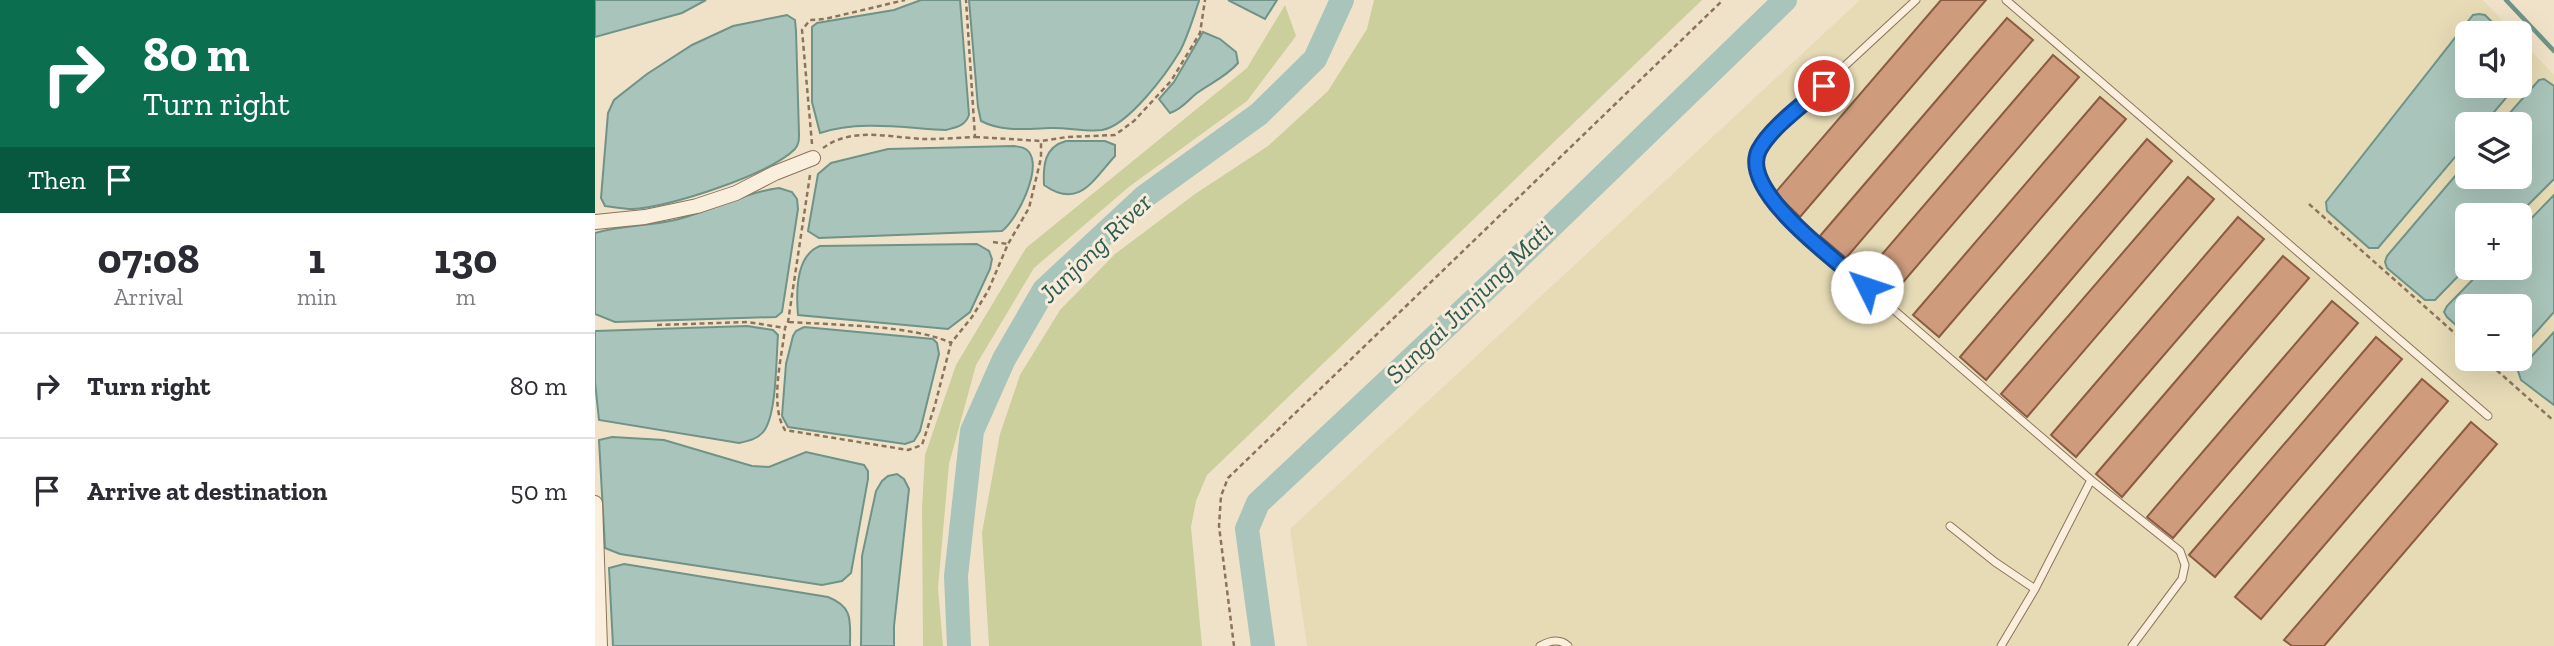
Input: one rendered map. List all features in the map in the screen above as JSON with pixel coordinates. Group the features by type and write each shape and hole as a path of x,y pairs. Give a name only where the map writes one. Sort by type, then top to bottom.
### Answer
{"street":[{"path":"595,222 645,217 697,206 736,193 813,158"},
{"path":"595,503 600,646"}],"lane":[{"path":"1916,0 1769,137 1758,152 1755,166 1760,181 1785,216 2091,480 2180,551 2185,565 2182,579 2132,646"},
{"path":"2006,0 2488,416"},
{"path":"2001,646 2035,589 2091,480"},
{"path":"1950,526 1995,562 2035,589"},
{"path":"1540,646 1553,640 1564,642 1568,646"}],"path":[{"path":"905,0 810,20 802,30 813,158 785,328 777,397 778,419 785,430 908,450 922,445 951,343 988,291 1008,244 1029,208 1041,158 1041,141"},
{"path":"966,0 975,137"},
{"path":"813,158 825,146 841,139 867,134 923,139 975,137 1041,141 1067,136 1115,135 1134,121 1171,81 1199,33 1205,0"},
{"path":"1234,646 1219,526 1221,496 1228,478 1723,0"},
{"path":"2309,204 2455,333"},
{"path":"993,242 1008,244"},
{"path":"657,325 748,322 785,328"},
{"path":"788,322 936,335 951,343"},
{"path":"2498,371 2554,421"}],"shaded area":[{"path":"1860,0 2483,0 2503,21 2455,21 2455,98 2532,98 2532,52 2554,75 2554,646 1307,646 1290,529"}],"green space":[{"path":"1374,0 1702,0 1207,475 1196,501 1191,527 1202,646 989,646 982,533 1000,434 1020,375 1060,310 1115,254 1195,194 1268,146 1328,91 1367,29"},
{"path":"1285,5 1296,36 1247,101 1130,186 1034,268 976,365 949,464 938,588 943,646 923,646 922,508 925,455 956,365 1026,248 1247,68"}],"water":[{"path":"595,0 706,0 682,13 595,37"},
{"path":"921,0 960,0 969,115 965,122 946,130 866,126 820,133 812,102 812,27 817,23 894,10"},
{"path":"969,0 1199,1 1180,51 1156,85 1123,119 1112,126 1096,130 1006,128 981,121"},
{"path":"1228,0 1277,0 1265,19"},
{"path":"787,15 795,20 796,31 799,136 795,149 764,169 693,196 632,209 605,206 601,198 608,113 614,100 647,74 692,45 733,26"},
{"path":"2473,15 2485,15 2491,21 2468,21"},
{"path":"1203,32 1220,39 1236,52 1238,63 1224,76 1170,113 1159,99 1174,82"},
{"path":"2455,38 2455,98 2506,98 2494,112 2455,112 2455,157 2378,248 2369,248 2327,211 2326,202"},
{"path":"2544,79 2554,86 2554,179 2530,203 2455,203 2455,279 2435,300 2425,300 2387,268 2387,256 2455,176 2455,189 2532,189 2532,112 2511,112 2523,98 2532,98 2532,88 2539,80"},
{"path":"1066,141 1105,141 1115,145 1115,156 1092,182 1076,193 1067,194 1056,192 1044,185 1046,158 1053,148"},
{"path":"1014,146 1029,152 1032,170 1021,206 1002,231 819,238 808,231 818,174 831,163 888,149"},
{"path":"779,188 792,192 797,199 798,209 782,312 776,317 615,322 595,314 595,233 675,220"},
{"path":"2554,195 2554,312 2532,337 2532,294 2459,294 2472,280 2532,280 2532,218"},
{"path":"977,244 989,251 992,259 990,269 970,312 948,329 798,315 799,275 806,257 820,246"},
{"path":"2455,298 2455,324 2444,312"},
{"path":"747,326 773,330 778,335 771,412 764,431 759,436 739,443 599,420 595,382 595,331"},
{"path":"804,327 933,339 937,343 939,354 920,431 914,441 905,444 788,427 782,416 786,364 793,336"},
{"path":"2554,332 2554,405 2521,380 2518,371 2532,371 2532,356"},
{"path":"612,437 664,440 752,466 769,467 806,452 864,465 868,471 868,479 851,573 842,581 822,585 620,554 605,548 599,440"},
{"path":"897,474 904,479 909,489 894,646 861,646 862,556 876,491 888,476"},
{"path":"624,564 828,597 842,606 849,616 850,646 613,646 609,568"}],"building":[{"path":"1941,0 1986,0 1800,217 1775,193"},
{"path":"2007,18 2033,40 1846,258 1820,236"},
{"path":"2053,55 2079,77 1892,295 1866,273"},
{"path":"2100,97 2126,119 1939,337 1913,315"},
{"path":"2147,139 2172,161 1986,380 1960,357"},
{"path":"2188,177 2214,199 2027,417 2001,394"},
{"path":"2238,217 2264,239 2076,457 2051,435"},
{"path":"2283,256 2309,278 2122,497 2096,474"},
{"path":"2332,301 2358,323 2173,538 2147,517"},
{"path":"2376,337 2402,359 2215,577 2189,555"},
{"path":"2422,379 2448,401 2261,619 2235,597"},
{"path":"2471,422 2497,444 2324,646 2292,646 2284,640"}],"waterway":[{"name":"Junjong River","path":"959,646 956,576 972,431 1004,359 1044,290 1144,197 1259,114 1315,59 1342,0"},
{"name":"Sungai Junjung Mati","path":"1263,646 1247,529 1258,503 1503,273 1785,0"},
{"path":"2506,0 2554,51"}],"route":[{"path":"1824,86 1769,137 1758,152 1755,166 1760,181 1785,216 1867,287"}]}
